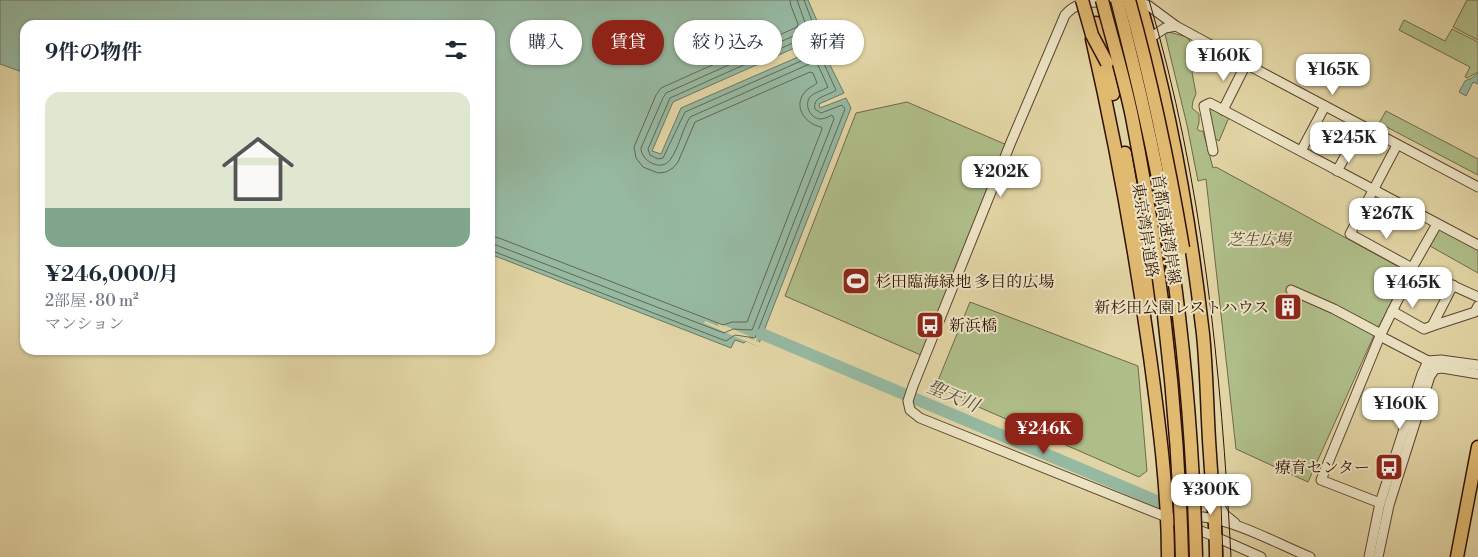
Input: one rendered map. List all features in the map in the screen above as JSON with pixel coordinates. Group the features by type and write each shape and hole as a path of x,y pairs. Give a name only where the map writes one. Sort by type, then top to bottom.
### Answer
{"highway":[{"name":"首都高速湾岸線","path":"1102,0 1132,116 1163,309 1180,488 1182,557"},
{"name":"首都高速湾岸線","path":"1117,0 1145,112 1165,220 1187,396 1194,490 1196,557"},
{"path":"1136,0 1150,38 1186,216 1203,336 1216,557"},
{"path":"1136,0 1143,49 1162,135 1183,248 1206,392"},
{"path":"1084,1 1107,63 1133,192 1148,282 1149,297 1146,326"},
{"name":"東京湾岸道路","path":"1084,1 1120,168 1146,326 1168,518 1168,557"},
{"path":"1457,557 1478,447"},
{"path":"1464,557 1478,492"}],"street":[{"path":"1261,557 1216,537 920,418 910,410 908,401 913,386 1007,151 1062,20 1070,10 1084,1 1136,0 1150,6 1176,26 1478,187"},
{"path":"1150,38 1161,30 1176,26"},
{"path":"1223,110 1246,64"},
{"path":"1213,151 1204,106 1210,103 1478,245"},
{"path":"1301,151 1325,106"},
{"path":"1337,171 1362,126"},
{"path":"1397,145 1350,234 1412,268 1437,224"},
{"path":"1380,503 1321,480 1381,335 1409,277 1427,274 1478,297"},
{"path":"1432,326 1453,285"},
{"path":"1291,290 1334,309 1432,365 1478,374"},
{"path":"1392,312 1424,329 1475,312 1478,306"},
{"path":"1369,557 1380,503 1422,374 1441,360 1478,365"},
{"path":"1378,557 1388,505 1432,365"},
{"path":"1212,483 1224,514 1241,528"},
{"path":"1168,518 1191,516 1215,519 1310,557"}],"green space":[{"path":"1467,0 1478,0 1478,40 1453,27"},
{"path":"1404,20 1445,41 1452,29 1478,42 1478,72 1467,78 1465,77 1470,67 1399,30"},
{"name":"芝生広場","path":"1169,32 1187,37 1194,47 1197,63 1192,72 1196,94 1192,108 1199,114 1197,129 1203,131 1213,168 1216,167 1410,273 1376,331 1308,482 1236,449 1206,179 1198,181 1187,125 1165,34"},
{"path":"907,102 1007,145 923,356 785,296 856,113"},
{"path":"1213,105 1230,115 1219,141 1212,137 1205,109"},
{"path":"1386,111 1478,159 1478,175 1379,123"},
{"path":"1438,226 1478,248 1478,273 1430,246"},
{"path":"970,302 1138,366 1147,471 1139,477 935,388"}],"water":[{"path":"0,0 808,0 817,20 792,20 792,49 782,54 782,20 674,20 674,65 756,65 673,102 652,151 661,154 681,108 792,60 792,65 830,65 844,93 819,104 820,108 846,98 851,108 758,346 746,341 744,343 735,340 731,348 495,256 495,20 20,20 20,71 0,64"},
{"path":"1478,73 1478,84 1473,82 1466,96 1459,92 1465,81"}],"pier":[{"path":"705,321 720,327 719,323 749,336 753,340 754,337 757,338 756,341 761,343 759,347 704,323"}],"waterway":[{"name":"聖天川","path":"762,334 1159,502"}],"tram line":[{"path":"1149,0 1168,68 1196,206 1215,346 1222,416 1231,557"},
{"path":"1220,480 1223,557"}],"place":[{"name":"杉田臨海緑地 多目的広場","path":"856,281"},
{"name":"新杉田公園レストハウス","path":"1288,307"},
{"name":"新浜橋","path":"930,325"},
{"name":"療育センター","path":"1389,467"}]}
